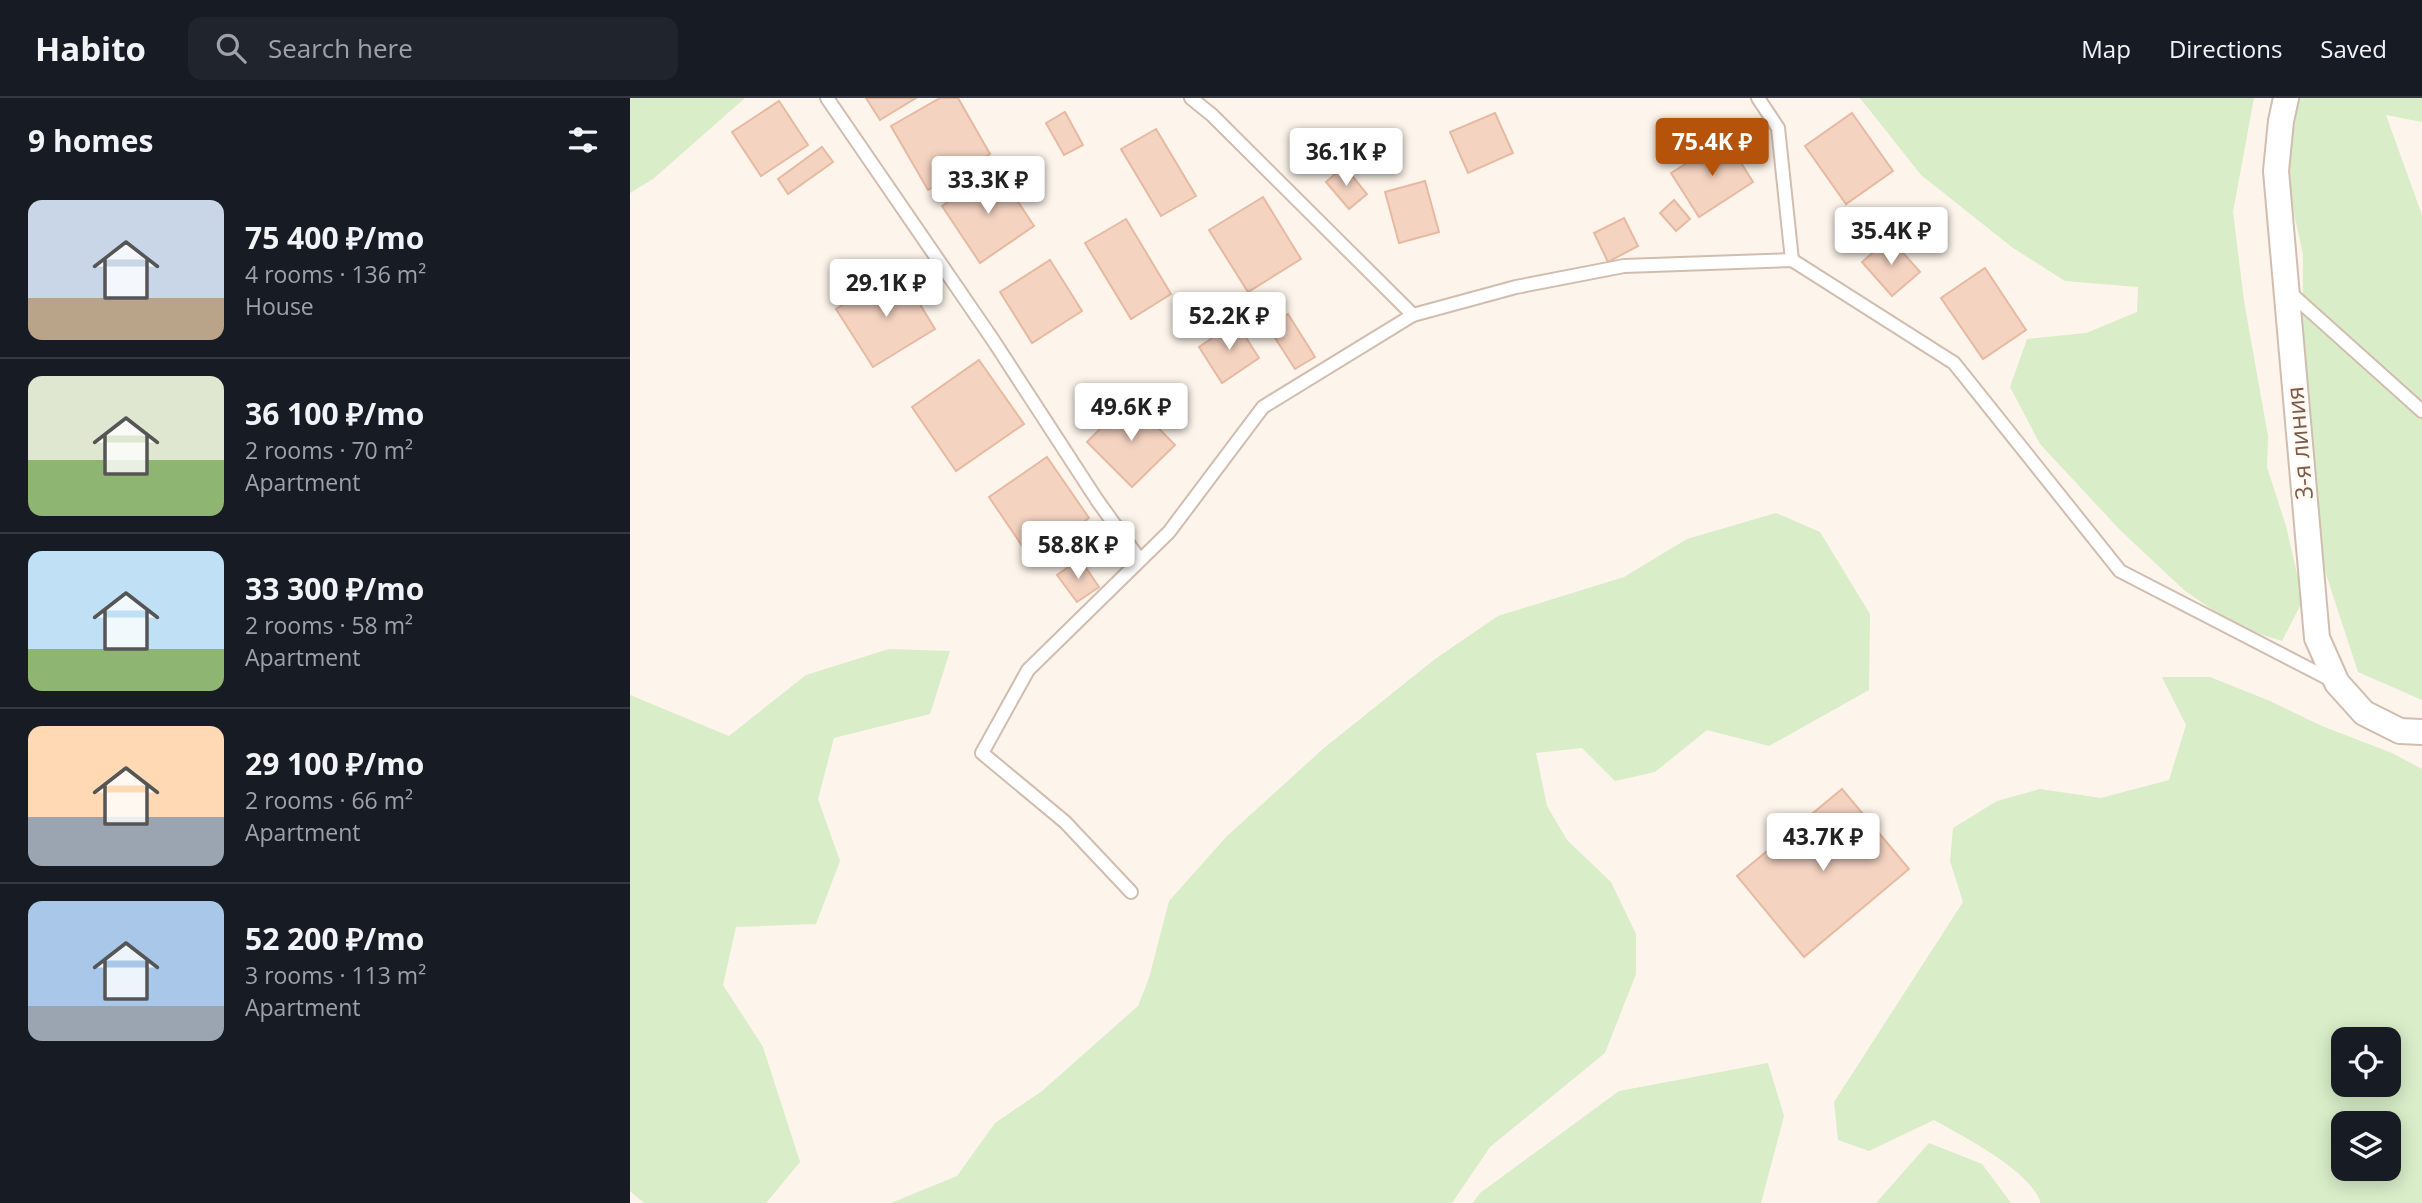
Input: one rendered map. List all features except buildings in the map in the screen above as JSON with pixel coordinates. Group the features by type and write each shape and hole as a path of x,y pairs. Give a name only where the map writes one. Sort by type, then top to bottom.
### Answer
{"street":[{"name":"3-я линия","path":"2286,98 2276,171 2317,638 2337,683 2364,713 2400,731 2422,732"}],"lane":[{"path":"827,98 1140,560"},
{"path":"1191,98 1212,115 1413,316"},
{"path":"1758,98 1778,128 1792,260"},
{"path":"1131,892 1065,822 982,753 1028,670 1169,532 1264,407 1413,316 1516,287 1624,266 1792,260 1954,363 2120,571 2337,683"},
{"path":"2286,289 2422,411"}],"green space":[{"path":"630,98 745,98 653,179 630,193"},
{"path":"1860,98 2254,98 2233,212 2244,301 2268,436 2267,467 2286,526 2303,600 2282,641 2238,627 2185,591 2120,530 2040,444 2010,387 2027,339 2086,333 2137,312 2138,287 2065,281 2013,248 1921,175"},
{"path":"2299,98 2422,98 2422,122 2386,115 2422,215 2422,700 2358,672 2326,574 2302,439 2303,254 2286,178"},
{"path":"1776,513 1820,532 1870,614 1869,690 1769,746 1707,730 1655,772 1615,781 1582,748 1536,753 1547,806 1567,840 1611,882 1636,934 1636,974 1605,1053 1490,1147 1452,1203 891,1203 957,1176 995,1123 1042,1091 1138,1006 1149,978 1169,901 1227,836 1324,748 1435,659 1498,616 1624,577 1687,539"},
{"path":"889,649 950,651 930,714 834,738 818,799 840,861 816,924 736,927 723,985 763,1047 800,1162 766,1203 644,1203 630,1191 630,695 729,736 806,675"},
{"path":"2162,677 2210,677 2392,753 2422,769 2422,1203 2041,1203 2024,1178 2010,1167 1934,1120 1869,1151 1838,1140 1834,1102 1963,902 1950,861 1953,828 1997,801 2040,789 2101,798 2169,780 2186,725"},
{"path":"1768,1063 1784,1116 1761,1203 1473,1203 1480,1193 1619,1091"},
{"path":"1929,1143 1982,1164 2011,1203 1876,1203"}]}
